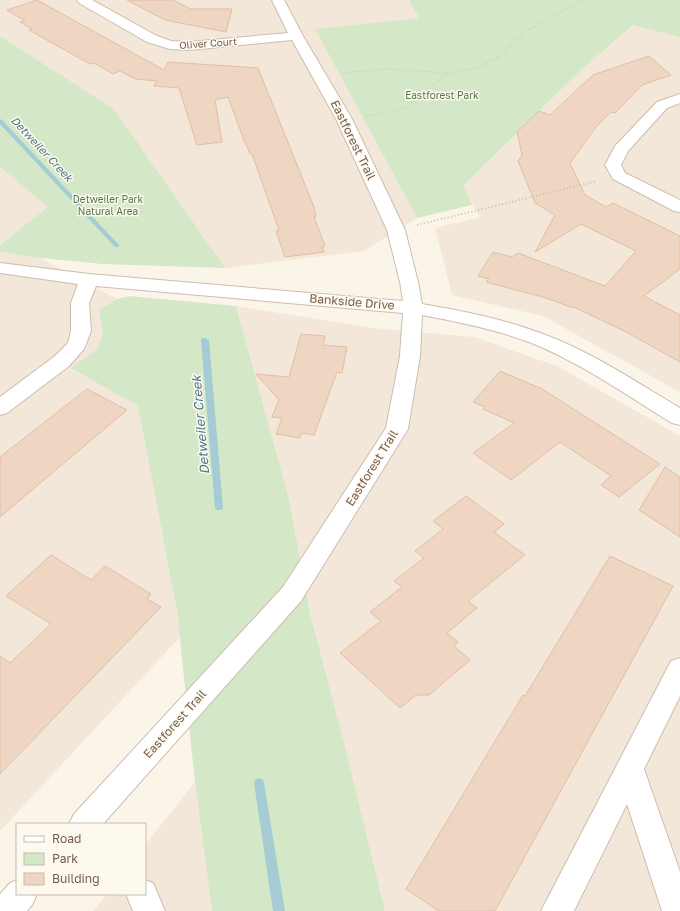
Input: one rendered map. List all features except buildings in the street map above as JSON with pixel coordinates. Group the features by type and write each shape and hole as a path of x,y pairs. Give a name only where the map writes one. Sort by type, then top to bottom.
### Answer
{"street":[{"name":"Oliver Court","path":"82,0 152,39 170,45 189,46 296,36"},
{"name":"Eastforest Trail","path":"88,823 292,594 397,429 410,356 413,308 409,282 396,230 344,120 320,74 296,36 278,0"},
{"path":"680,98 662,105 621,149 613,165 619,176 680,207"},
{"name":"Bankside Drive","path":"0,268 89,280 413,308 461,316 524,333 554,346 583,360 680,418"},
{"path":"0,408 62,361 77,346 80,330 80,303 89,280"},
{"path":"557,911 680,669"},
{"path":"629,768 678,911"},
{"path":"6,911 20,895"},
{"path":"142,895 149,911"}],"path":[{"path":"320,74 385,69 449,73 474,68 496,59 526,31 583,0"},
{"path":"344,120 394,111 409,105 449,73"},
{"path":"396,230 619,176"}],"shaded area":[{"path":"0,0 409,0 419,18 315,29 417,218 364,251 225,268 114,109 0,36"},
{"path":"643,17 680,31 680,392 543,316 452,295 435,228 481,217 472,205 464,185 580,71"},
{"path":"0,167 49,207 0,245"},
{"path":"0,252 40,258 117,299 99,310 103,334 97,349 71,368 138,405 177,611 180,637 0,831"},
{"path":"236,306 372,328 474,337 557,366 680,436 680,911 385,911 347,754 310,613 289,499"},
{"path":"195,782 212,911 93,911 106,895 146,895 146,844"}],"green space":[{"name":"Eastforest Park","path":"409,0 680,0 680,37 633,25 580,71 464,185 472,205 417,218 315,29 419,18"},
{"name":"Detweiler Park Natural Area","path":"0,36 114,109 225,268 102,264 40,258 0,252 0,245 48,207 0,167"},
{"path":"130,296 236,306 289,499 310,613 347,754 385,911 212,911 195,782 177,611 138,406 71,368 97,349 103,334 99,310 117,299"}],"waterway":[{"name":"Detweiler Creek","path":"0,121 117,246"},
{"name":"Detweiler Creek","path":"205,340 219,508"},
{"name":"Detweiler Creek","path":"259,783 279,911"}]}
